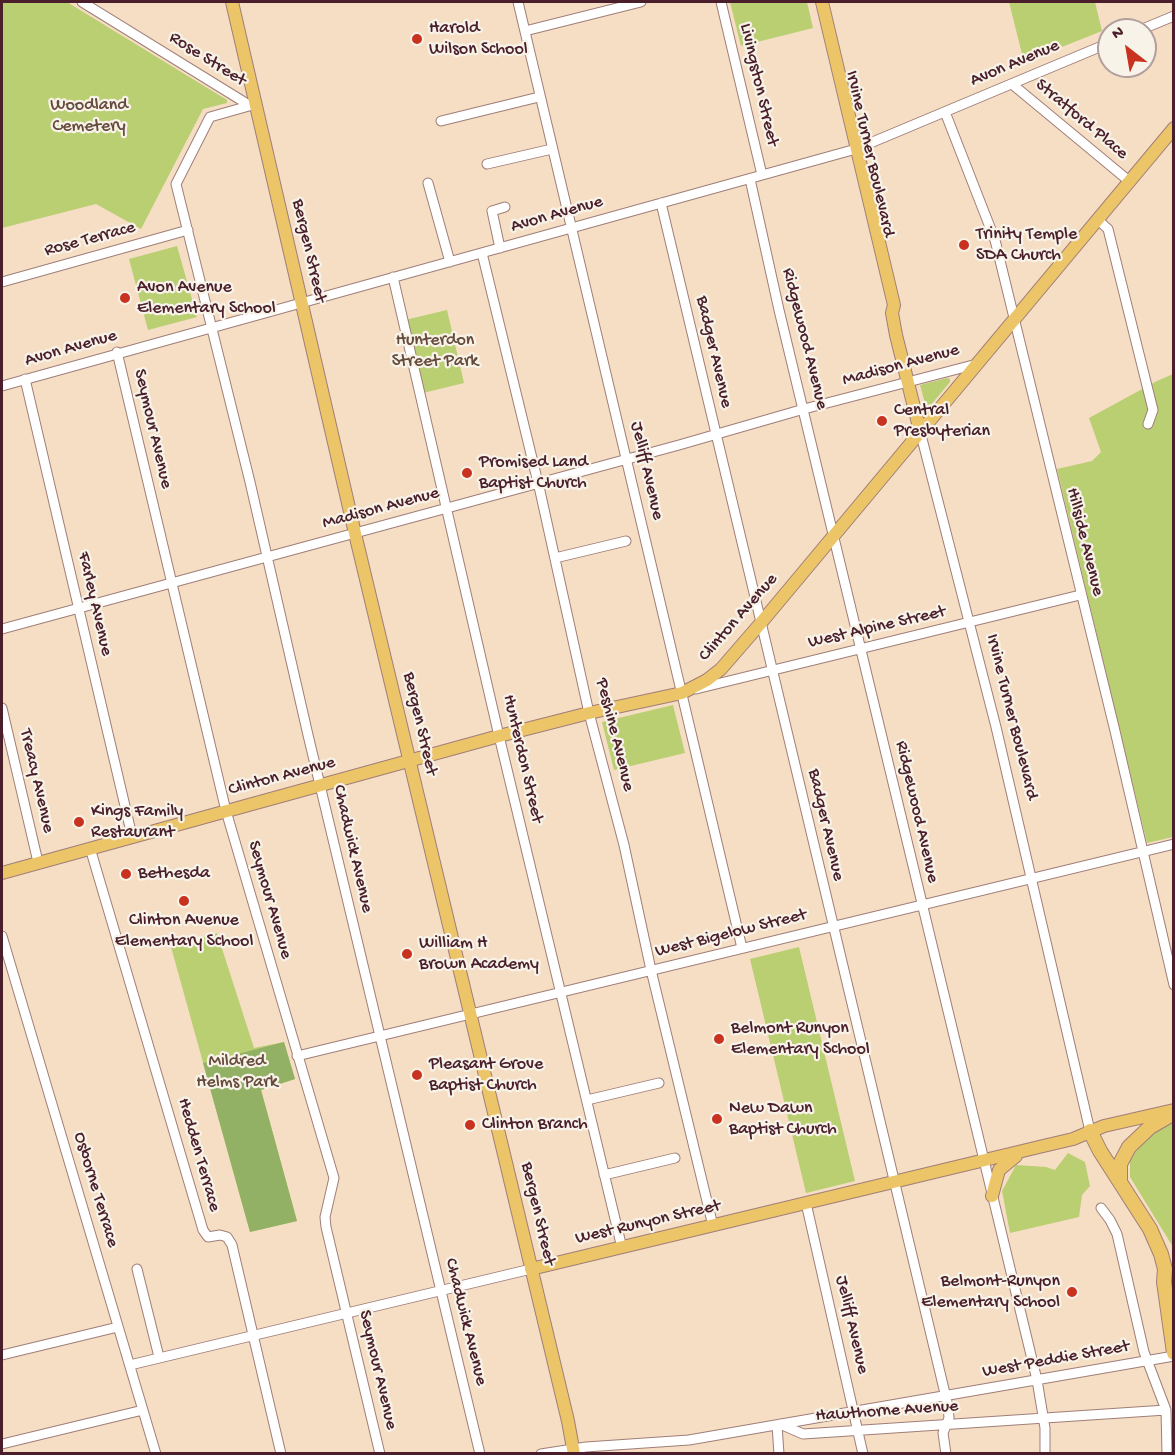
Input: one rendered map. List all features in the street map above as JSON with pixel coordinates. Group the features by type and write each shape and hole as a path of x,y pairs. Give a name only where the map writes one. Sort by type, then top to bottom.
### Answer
{"highway":[{"path":"1120,1183 1120,1164 1129,1147 1150,1127 1173,1111"},
{"path":"1090,1131 1100,1151 1150,1229 1169,1273 1164,1282 1173,1354"}],"main road":[{"name":"Bergen Street","path":"232,2 252,104 302,302 573,1451"},
{"name":"Irvine Turner Boulevard","path":"814,2 852,150"},
{"name":"Irvine Turner Boulevard","path":"822,2 887,307 892,312 920,431"},
{"name":"Clinton Avenue","path":"2,873 500,736 589,713 682,693 714,675 760,624 1173,128"},
{"name":"West Runyon Street","path":"531,1269 1022,1152 1073,1139 1110,1124 1173,1111"},
{"path":"992,1196 999,1170 1022,1152"}],"street":[{"name":"Rose Street","path":"82,2 252,104"},
{"name":"Jelliff Avenue","path":"518,2 742,948"},
{"path":"525,31 641,2"},
{"name":"Livingston Street","path":"722,2 762,175"},
{"path":"1157,23 1173,16"},
{"name":"Avon Avenue","path":"2,386 117,352 212,328 852,150 1097,48"},
{"name":"Stratford Place","path":"1012,84 1130,181"},
{"path":"441,121 539,97"},
{"name":"Rose Street","path":"194,150 210,117 252,104"},
{"name":"Hillside Avenue","path":"945,112 992,229 1115,731 1173,985"},
{"path":"487,164 552,149"},
{"name":"Chadwick Avenue","path":"194,150 176,184 250,482 379,1036 480,1454"},
{"name":"Ridgewood Avenue","path":"750,178 779,310 921,905 1037,1380 1043,1418 1045,1454"},
{"path":"428,183 450,261"},
{"name":"Badger Avenue","path":"661,203 945,1396 949,1414 943,1433 946,1454"},
{"path":"500,248 492,211 505,207"},
{"path":"1097,219 1108,229 1152,410 1148,424"},
{"name":"Rose Terrace","path":"2,282 188,230"},
{"name":"Peshine Avenue","path":"482,253 538,483 589,713 624,845 651,970 713,1226"},
{"name":"Hunterdon Street","path":"393,278 622,1248"},
{"name":"Seymour Avenue","path":"117,352 226,811 334,1178 326,1227 380,1454"},
{"name":"Madison Avenue","path":"2,629 907,381 977,364"},
{"name":"Farley Avenue","path":"25,379 132,836"},
{"name":"Irvine Turner Boulevard","path":"920,431 970,623 1090,1131"},
{"path":"555,558 626,541"},
{"name":"West Alpine Street","path":"682,693 1080,595"},
{"name":"Treacy Avenue","path":"2,708 38,862"},
{"name":"West Bigelow Street","path":"297,1056 1173,844"},
{"name":"Hedden Terrace","path":"90,848 203,1230 207,1237 224,1236 230,1240 281,1454"},
{"name":"Osborne Terrace","path":"2,936 156,1454"},
{"path":"586,1100 659,1083"},
{"path":"604,1174 675,1158"},
{"name":"Jelliff Avenue","path":"806,1203 863,1454"},
{"path":"1101,1208 1117,1234 1144,1352 1166,1410 1167,1454"},
{"path":"137,1269 159,1357"},
{"name":"West Runyon Street","path":"130,1365 531,1269"},
{"path":"2,1355 118,1327"},
{"name":"West Peddie Street","path":"778,1424 1037,1380 1173,1354"},
{"path":"2,1444 143,1410"},
{"name":"Hawthorne Avenue","path":"541,1454 689,1440 778,1424 803,1434 1166,1410"},
{"path":"778,1424 780,1454"},
{"path":"662,1442 663,1454"}],"green space":[{"name":"Woodland Cemetery","path":"2,2 67,2 227,100 227,103 203,109 141,229 96,204 2,228"},
{"path":"730,2 807,2 813,28 741,46"},
{"path":"1009,2 1095,2 1099,18 1097,18 1097,33 1024,62"},
{"path":"177,246 197,317 148,330 129,259"},
{"name":"Hunterdon Street Park","path":"447,310 464,383 423,393 405,320"},
{"path":"1173,374 1173,837 1147,843 1057,469 1092,461 1101,452 1089,418"},
{"path":"947,378 950,382 930,406 926,407 920,385"},
{"path":"673,705 685,753 614,770 602,722"},
{"name":"Mildred Helms Park","path":"217,933 254,1048 284,1042 295,1079 261,1090 297,1221 250,1232 171,947"},
{"path":"799,947 855,1181 806,1193 750,959"},
{"name":"Mildred Helms Park","path":"284,1042 295,1079 261,1090 297,1221 250,1232 203,1063"},
{"path":"1173,1119 1173,1247 1130,1177 1130,1160 1144,1140"},
{"path":"1068,1153 1085,1162 1090,1186 1082,1195 1079,1217 1010,1233 1002,1191 1016,1165 1046,1167 1055,1170"}],"place":[{"name":"Harold Wilson School","path":"417,39"},
{"name":"Trinity Temple SDA Church","path":"964,245"},
{"name":"Avon Avenue Elementary School","path":"125,298"},
{"name":"Central Presbyterian","path":"882,421"},
{"name":"Promised Land Baptist Church","path":"467,473"},
{"name":"Kings Family Restaurant","path":"79,822"},
{"name":"Bethesda","path":"126,874"},
{"name":"Clinton Avenue Elementary School","path":"184,901"},
{"name":"William H Brown Academy","path":"407,954"},
{"name":"Belmont Runyon Elementary School","path":"719,1039"},
{"name":"Pleasant Grove Baptist Church","path":"417,1075"},
{"name":"New Dawn Baptist Church","path":"717,1119"},
{"name":"Clinton Branch","path":"470,1125"},
{"name":"Belmont-Runyon Elementary School","path":"1072,1292"}]}
